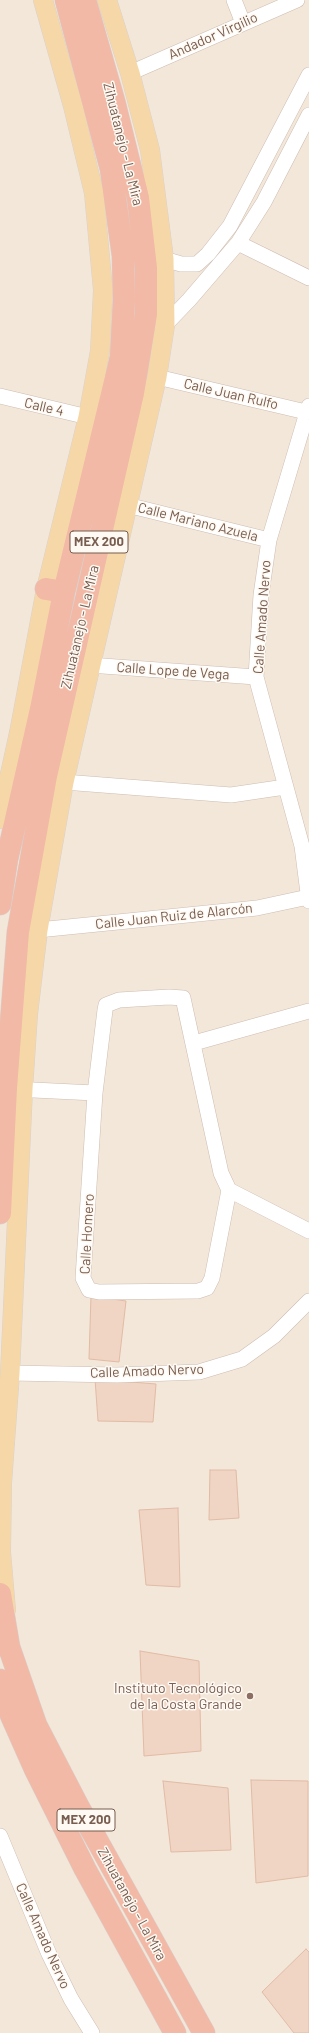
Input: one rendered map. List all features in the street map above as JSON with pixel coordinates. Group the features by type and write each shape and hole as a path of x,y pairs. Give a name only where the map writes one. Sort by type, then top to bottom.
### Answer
{"highway":[{"name":"Zihuatanejo - La Mira","path":"0,904 7,859 41,709 55,590 121,357 124,300 123,256 111,169 66,0"},
{"name":"Zihuatanejo - La Mira","path":"0,1213 21,917 46,776 133,393 146,314 146,268 138,198 114,101 85,0"},
{"name":"Zihuatanejo - La Mira","path":"0,1594 9,1648 36,1725 78,1806 204,2033"},
{"name":"Zihuatanejo - La Mira","path":"0,1680 11,1715 85,1869 175,2033"}],"main road":[{"path":"0,819 19,733 55,590 100,351 103,290 94,193 73,106 43,0"},
{"path":"9,1648 1,1552 2,1483 10,1373 9,1099 28,1014 38,930 64,782 89,665 156,377 165,325 164,259 150,150 130,73 107,0"}],"street":[{"path":"234,0 243,23"},
{"name":"Andador Virgilio","path":"130,73 297,0"},
{"path":"164,259 181,264 196,264 208,254 230,226 298,98 309,74"},
{"path":"165,325 189,300 238,243 264,202 308,119 298,98"},
{"path":"238,243 309,278"},
{"name":"Calle Juan Rulfo","path":"156,377 308,409"},
{"name":"Calle 4","path":"0,396 88,417"},
{"name":"Calle Amado Nervo","path":"308,409 269,540 261,595 256,677 285,787 305,846 309,899"},
{"name":"Calle Mariano Azuela","path":"127,505 269,540"},
{"name":"Calle Lope de Vega","path":"89,665 256,677"},
{"path":"64,782 231,794 285,787"},
{"name":"Calle Juan Ruiz de Alarcón","path":"38,930 257,908 309,899"},
{"name":"Calle Homero","path":"183,998 194,1043 221,1173 228,1190 212,1278 207,1288 198,1291 99,1292 89,1290 83,1278 95,1094 106,1005 119,1000 183,998"},
{"path":"194,1043 309,1011"},
{"path":"9,1099 95,1094"},
{"path":"228,1190 309,1231"},
{"name":"Calle Amado Nervo","path":"10,1373 117,1375 199,1372 242,1359 274,1336 309,1301"},
{"name":"Calle Amado Nervo","path":"0,1836 49,1954 71,1999 92,2033"}],"shaded area":[{"path":"0,0 309,0 309,2033 0,2033"}],"building":[{"path":"91,1296 126,1301 119,1362 89,1359"},
{"path":"95,1379 156,1384 153,1422 98,1421"},
{"path":"210,1470 236,1470 239,1518 209,1520"},
{"path":"178,1508 180,1587 146,1585 139,1510"},
{"path":"140,1651 199,1661 201,1751 144,1756"},
{"path":"251,1780 308,1781 308,1876 256,1883"},
{"path":"163,1781 228,1788 231,1850 171,1852"},
{"path":"306,1949 309,1952 309,2033 294,2033 262,1992"}],"place":[{"name":"Instituto Tecnológico de la Costa Grande","path":"250,1696"}]}
